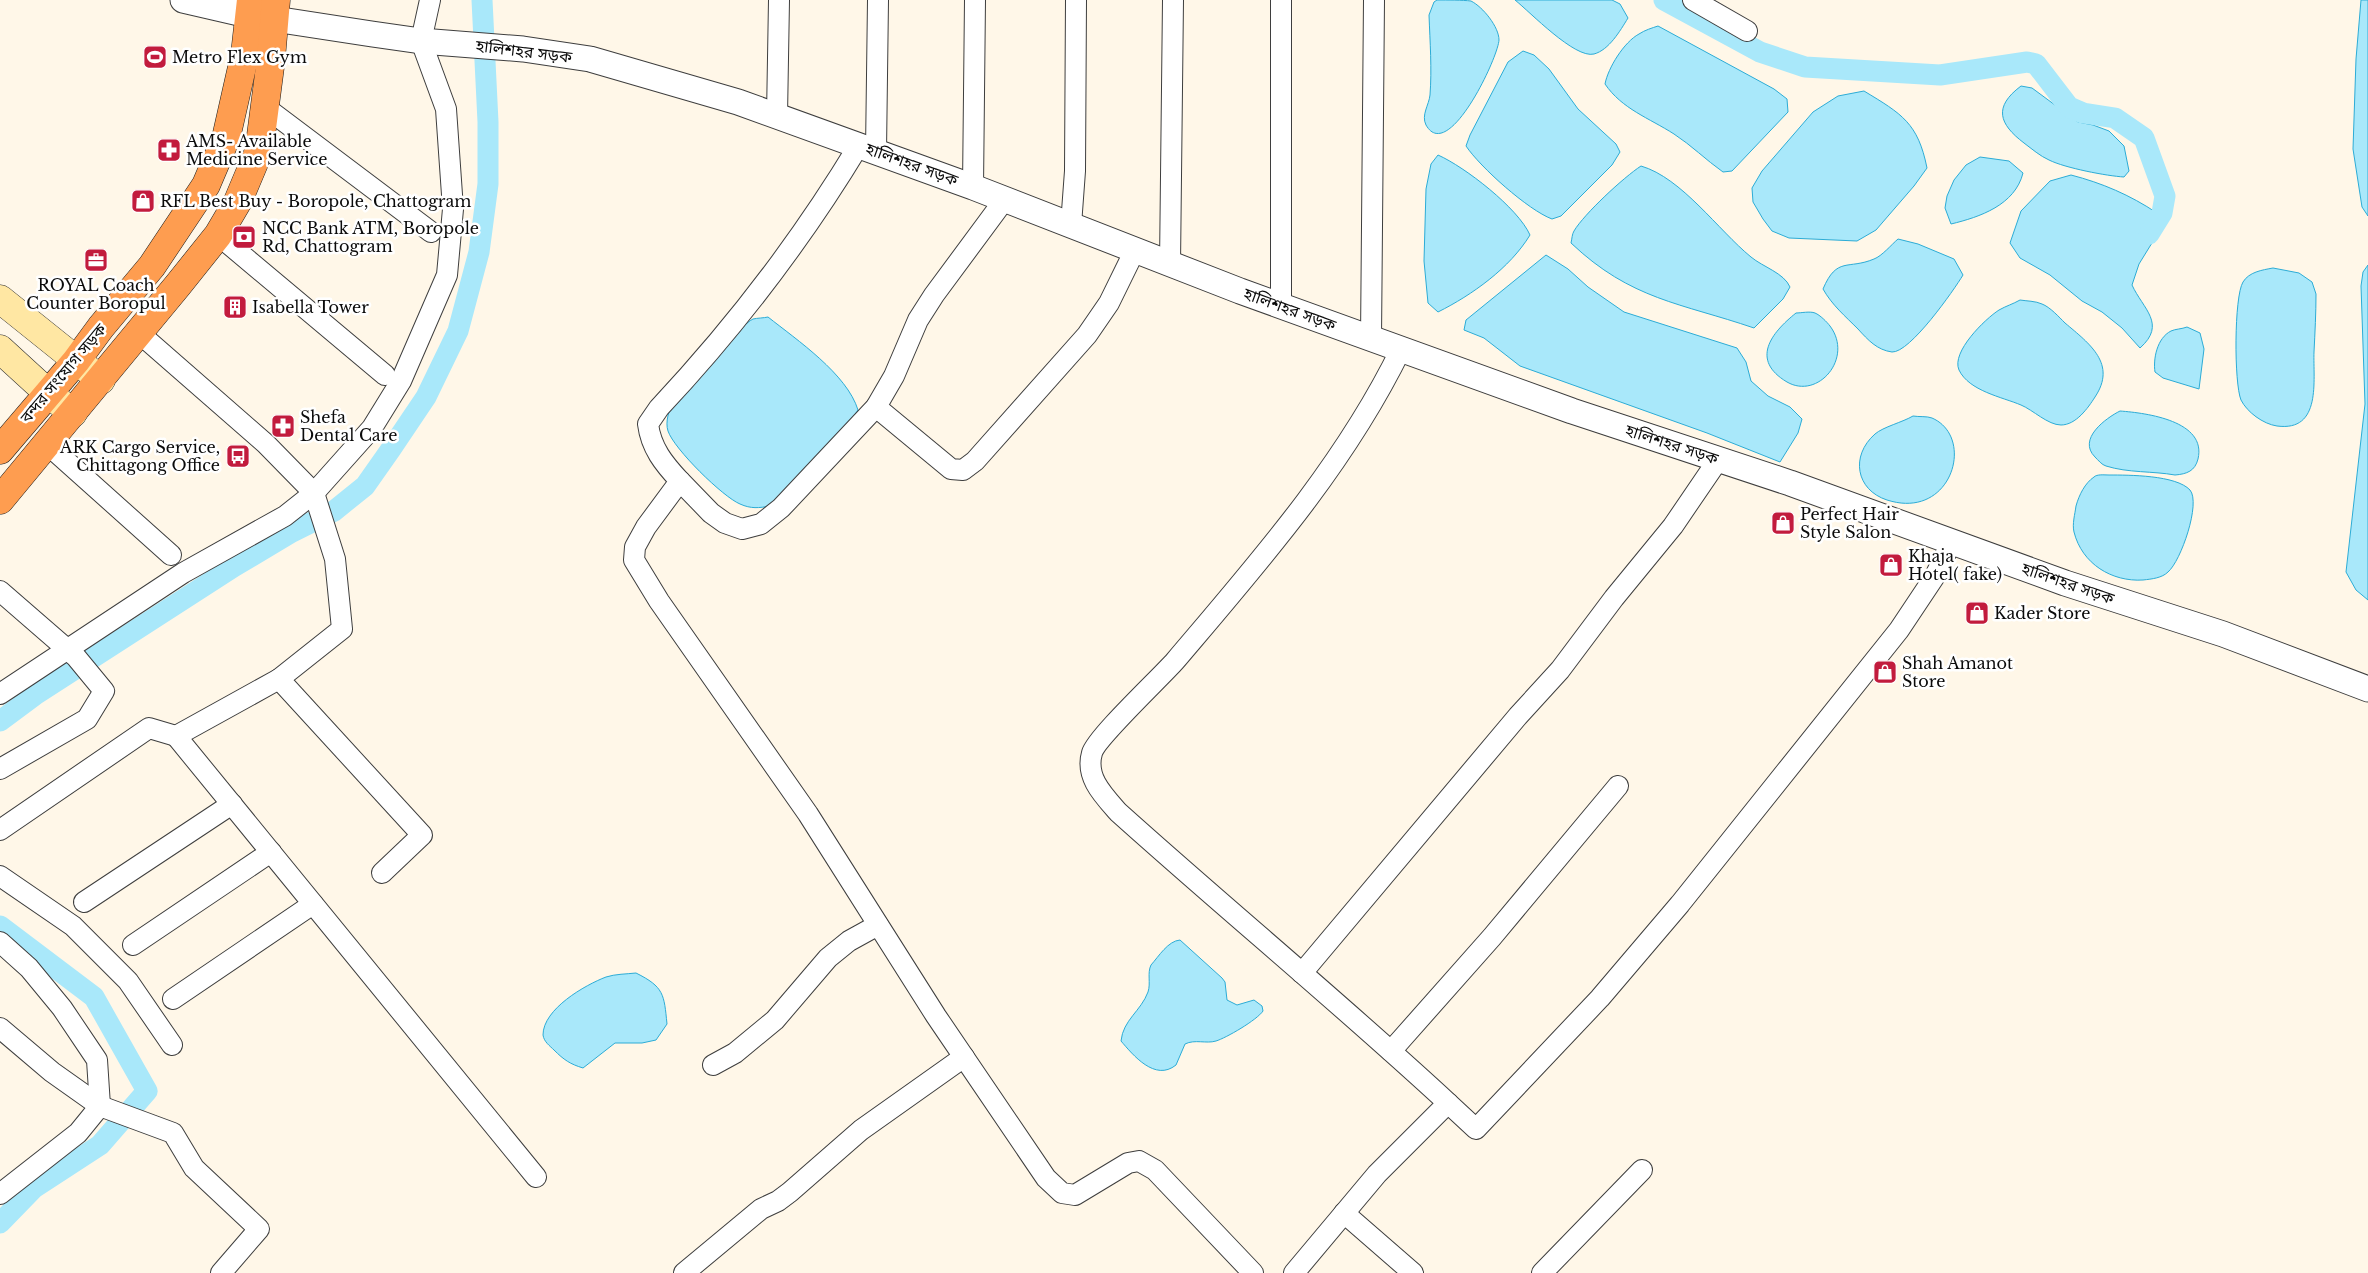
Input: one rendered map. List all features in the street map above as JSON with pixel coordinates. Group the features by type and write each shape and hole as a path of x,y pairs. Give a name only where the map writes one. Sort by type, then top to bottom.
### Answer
{"highway":[{"name":"বন্দর সংযোগ সড়ক","path":"0,500 139,334 218,235 238,202 259,151 271,59 262,8"},
{"name":"বন্দর সংযোগ সড়ক","path":"4,434 48,393 76,361 101,327 152,266 206,185 226,138 245,54 262,8"}],"main road":[{"path":"0,299 101,380"},
{"path":"0,349 73,414"}],"street":[{"path":"0,694 183,573 286,516 314,493 372,428 401,381 447,275 453,209 446,109 421,41 430,0"},
{"path":"777,116 779,0"},
{"path":"878,0 867,148 750,305 659,408 648,424 650,440 663,463 711,513 725,523 742,529 761,524 812,477 876,407 894,376 918,320 934,295 1005,199"},
{"path":"973,186 975,0"},
{"path":"1071,225 1075,171 1076,0"},
{"path":"1170,264 1173,0"},
{"path":"1281,0 1281,306"},
{"path":"1371,339 1374,0"},
{"path":"1694,0 1747,31"},
{"name":"হালিশহর সড়ক","path":"189,2 262,8 421,41 523,49 590,59 665,80 777,116 973,186 1170,264 1401,350 1572,411 1952,541 2065,583 2223,634 2368,689"},
{"path":"265,106 431,232"},
{"path":"218,235 385,375"},
{"path":"876,407 951,469 962,470 985,450 1086,335 1109,303 1135,250"},
{"path":"139,334 266,444 314,493 335,559 342,629 279,679 176,736"},
{"path":"1401,350 1364,419 1300,509 1164,673 1110,729 1092,751 1089,771 1100,790 1118,812 1392,1051 1476,1129 1605,991 1680,904 1899,630 1935,576 1952,541"},
{"path":"47,444 171,554"},
{"path":"1302,972 1518,716 1560,670 1614,598 1673,526 1718,460"},
{"path":"680,481 646,527 635,547 634,560 659,601 808,814 964,1057 1053,1187 1062,1193 1075,1195 1128,1163 1139,1161 1155,1170 1253,1273"},
{"path":"0,591 76,657 104,691 87,719 0,769"},
{"path":"279,679 422,835 382,873"},
{"path":"0,830 150,728 176,736 536,1177"},
{"path":"1392,1051 1492,937 1618,786"},
{"path":"84,902 232,804"},
{"path":"133,945 271,852"},
{"path":"0,876 80,933 128,981 172,1045"},
{"path":"173,999 313,904"},
{"path":"714,1065 735,1053 763,1031 796,998 828,958 850,941 878,925"},
{"path":"0,942 29,968 62,1008 96,1060 100,1106 78,1133 0,1194"},
{"path":"0,1028 52,1072 100,1106 174,1133 194,1168 259,1229 221,1273"},
{"path":"684,1273 760,1209 790,1192 861,1130 964,1057"},
{"path":"1294,1273 1377,1174 1448,1103"},
{"path":"1542,1273 1642,1170"},
{"path":"1344,1212 1413,1273"}],"water":[{"path":"1437,0 1471,1 1476,4 1493,24 1499,40 1481,85 1459,120 1447,131 1435,133 1426,125 1424,118 1431,85 1429,15 1434,2"},
{"path":"1515,0 1612,0 1620,4 1628,18 1605,49 1594,54 1586,54 1565,42"},
{"path":"2361,0 2368,0 2368,216 2362,207 2353,149 2356,59"},
{"path":"1658,26 1774,89 1787,99 1788,112 1732,171 1723,172 1680,138 1628,107 1605,84 1613,63 1622,49 1633,38 1648,29"},
{"path":"1523,51 1534,55 1549,69 1578,109 1616,144 1620,152 1612,165 1561,216 1552,219 1530,207 1505,187 1482,165 1466,146 1508,62"},
{"path":"2021,86 2032,88 2078,122 2109,131 2124,146 2129,171 2124,177 2086,171 2056,163 2039,154 2016,136 2005,122 2003,108 2006,101"},
{"path":"1864,91 1889,106 1906,121 1919,140 1927,168 1876,230 1857,241 1789,238 1772,231 1753,202 1752,188 1762,171 1813,112 1838,96"},
{"path":"1438,155 1476,178 1490,189 1524,224 1530,235 1512,259 1489,280 1438,312 1428,303 1424,261 1426,189 1431,164"},
{"path":"1980,157 2009,161 2023,173 2019,184 1995,208 1973,218 1951,224 1945,208 1947,196 1954,180 1966,165"},
{"path":"1641,166 1671,181 1699,206 1738,246 1787,282 1790,287 1783,299 1754,328 1658,298 1636,288 1593,262 1571,243 1574,231 1586,215 1615,187"},
{"path":"2071,175 2116,190 2157,213 2160,230 2139,264 2132,285 2150,316 2152,324 2152,331 2148,339 2140,348 2122,328 2102,312 2082,301 2050,275 2020,258 2010,243 2021,211 2050,181"},
{"path":"1898,239 1918,244 1954,259 1963,275 1951,294 1920,332 1900,350 1892,352 1877,347 1869,341 1835,305 1823,289 1833,272 1838,268 1877,258"},
{"path":"1546,255 1568,269 1588,287 1624,312 1737,348 1746,362 1751,381 1768,396 1790,407 1802,419 1798,433 1780,462 1707,433 1520,366 1484,338 1464,330 1466,320"},
{"path":"2368,265 2368,600 2356,590 2346,572 2365,404 2361,286 2363,272"},
{"path":"2273,268 2299,273 2312,282 2316,294 2314,389 2312,402 2308,413 2302,421 2291,426 2277,426 2266,423 2247,409 2241,400 2237,376 2238,304 2243,282 2256,272"},
{"path":"2020,300 2045,305 2091,347 2102,365 2101,385 2095,397 2081,415 2072,422 2061,425 2051,423 2026,407 1978,388 1970,383 1959,370 1958,363 1964,345 1978,328 1999,310"},
{"path":"1811,312 1817,314 1830,326 1836,338 1838,351 1835,363 1821,381 1810,385 1799,386 1787,382 1776,374 1769,365 1767,356 1772,338 1796,313"},
{"path":"768,317 806,347 832,371 852,397 858,410 848,425 770,506 759,508 744,506 732,500 711,483 672,439 668,431 667,420 673,402 711,358 753,319"},
{"path":"2187,327 2200,333 2204,349 2199,389 2163,378 2155,372 2155,355 2162,339 2171,331"},
{"path":"2120,411 2159,417 2184,428 2193,436 2198,446 2198,459 2193,469 2187,473 2175,475 2123,470 2103,465 2090,450 2091,436 2101,424"},
{"path":"1913,416 1932,418 1945,428 1953,442 1954,458 1950,474 1941,488 1928,499 1909,503 1887,500 1869,489 1863,481 1860,472 1862,452 1867,443 1879,431"},
{"path":"2095,476 2140,476 2174,481 2183,485 2190,490 2193,497 2193,507 2184,545 2168,572 2157,578 2131,580 2110,574 2091,562 2078,543 2073,522 2076,506 2081,494 2085,486"},
{"path":"1180,940 1222,978 1225,982 1227,1000 1237,1005 1254,1000 1262,1006 1263,1011 1248,1024 1221,1039 1212,1042 1185,1044 1176,1065 1168,1069 1153,1069 1138,1059 1121,1041 1122,1034 1148,992 1151,965 1168,946"},
{"path":"636,973 657,987 663,998 667,1024 656,1040 642,1043 615,1043 583,1068 564,1059 546,1042 543,1035 545,1025 557,1007 567,999 606,977"}],"waterway":[{"path":"0,721 35,695 235,566 292,532 334,511 365,486 426,397 458,331 479,252 488,184 488,122 482,0"},
{"path":"1664,0 1760,52 1805,67 1940,75 2027,62 2036,64 2069,107 2083,113 2115,118 2144,138 2165,196 2162,213 2149,234"},
{"path":"0,926 94,997 147,1091 100,1145 34,1188 0,1223"}],"place":[{"name":"Metro Flex Gym","path":"155,57"},
{"name":"AMS- Available Medicine Service","path":"169,150"},
{"name":"RFL Best Buy - Boropole, Chattogram","path":"143,201"},
{"name":"NCC Bank ATM, Boropole Rd, Chattogram","path":"244,237"},
{"name":"ROYAL Coach Counter Boropul","path":"96,260"},
{"name":"Isabella Tower","path":"235,307"},
{"name":"Shefa Dental Care","path":"283,426"},
{"name":"ARK Cargo Service, Chittagong Office","path":"238,456"},
{"name":"Perfect Hair Style Salon","path":"1783,523"},
{"name":"Khaja Hotel( fake)","path":"1891,565"},
{"name":"Kader Store","path":"1977,613"},
{"name":"Shah Amanot Store","path":"1885,672"}]}
